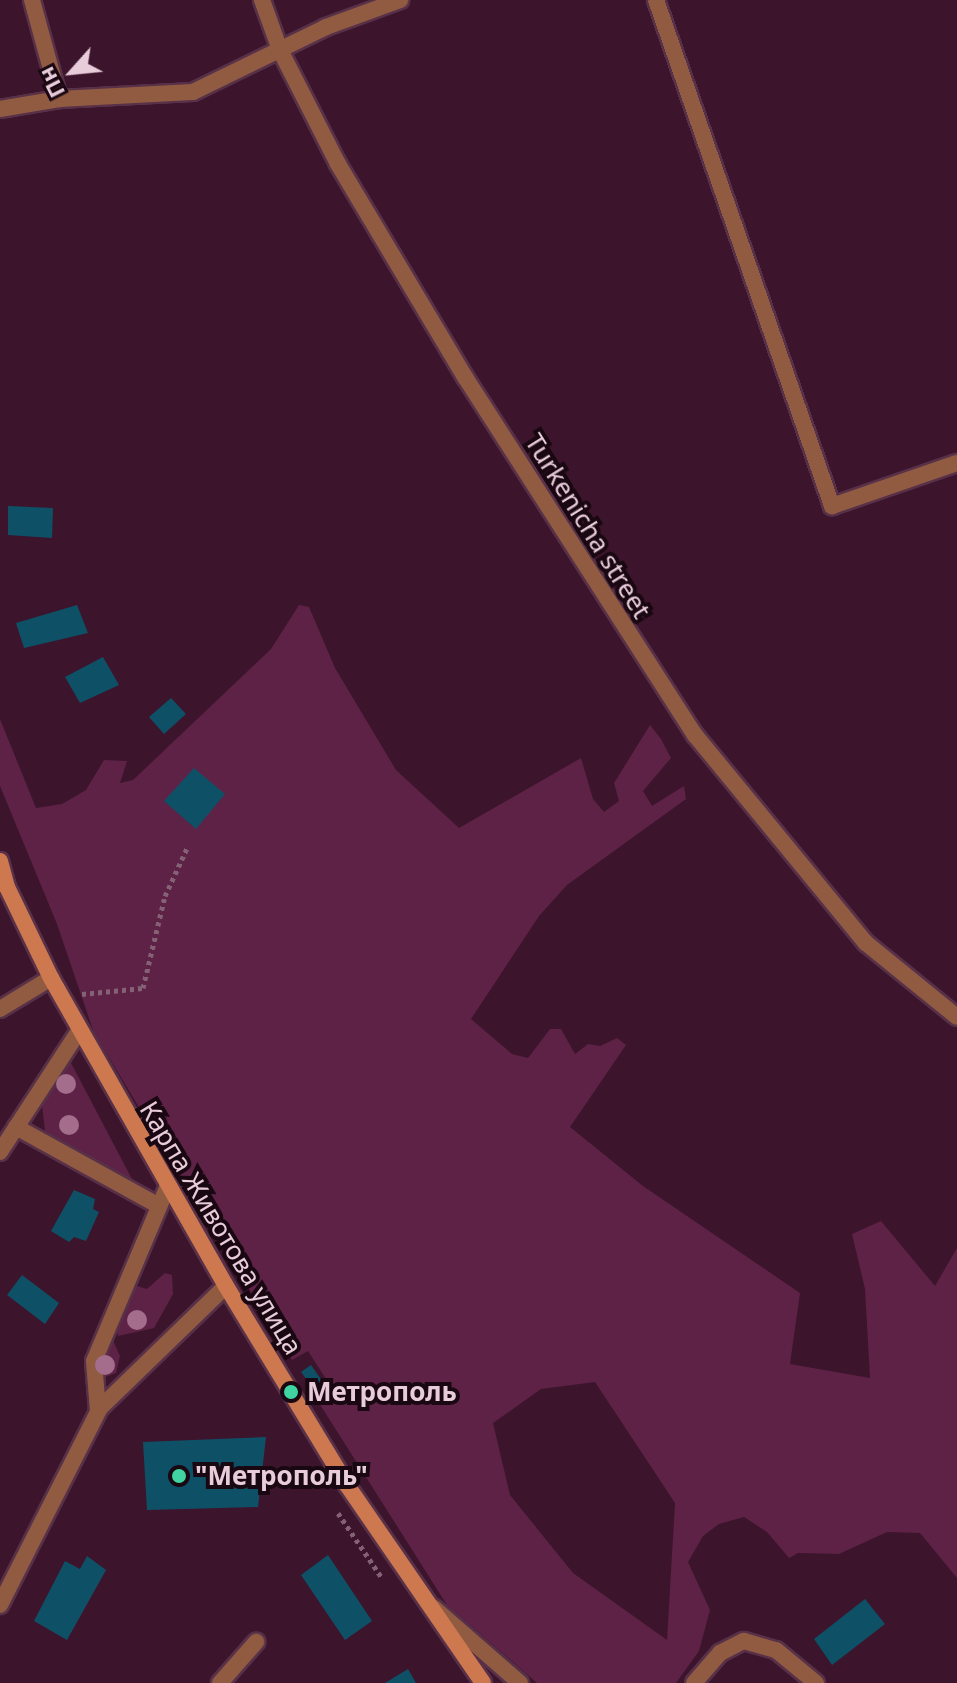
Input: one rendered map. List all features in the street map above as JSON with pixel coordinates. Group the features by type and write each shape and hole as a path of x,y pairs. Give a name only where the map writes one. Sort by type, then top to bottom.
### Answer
{"main road":[{"name":"Карпа Животова улица","path":"0,861 7,887 79,1031 226,1286 423,1598 483,1683"}],"street":[{"path":"32,0 59,99"},
{"name":"Turkenicha street","path":"262,0 280,50 338,164 465,377 695,735 866,943 957,1017"},
{"path":"0,109 59,99 193,92 280,50 400,0"},
{"path":"656,0 832,506 957,463"},
{"path":"0,1009 51,978"},
{"path":"0,1152 79,1031"},
{"path":"16,1127 159,1206"},
{"path":"98,1411 94,1361 168,1186"},
{"path":"0,1605 8,1570 98,1411 226,1286"},
{"path":"423,1598 520,1683"},
{"path":"694,1683 720,1653 744,1641 776,1650 816,1683"},
{"path":"220,1683 256,1642"}],"path":[{"path":"61,996 143,988 165,896 188,846"}],"shaded area":[{"path":"299,605 309,607 335,668 396,770 459,828 581,758 593,799 604,812 619,801 614,783 650,725 661,739 671,758 643,791 652,806 684,786 686,799 567,885 539,916 471,1019 512,1054 528,1058 550,1029 561,1029 575,1054 588,1044 600,1046 617,1038 626,1045 570,1127 643,1186 800,1293 790,1364 870,1378 865,1289 852,1234 881,1221 935,1286 957,1248 957,1578 920,1533 887,1532 839,1554 798,1553 789,1558 767,1532 744,1517 719,1524 703,1536 688,1562 710,1610 699,1651 676,1683 537,1683 447,1605 319,1403 335,1393 308,1351 292,1360 94,1033 57,924 0,786 0,719 36,808 62,804 86,790 104,760 127,761 120,783 133,780 271,649","holes":["595,1382 675,1503 667,1640 573,1573 510,1495 493,1423 541,1389"]},
{"path":"70,1061 133,1181 45,1131 42,1105"},
{"path":"165,1273 172,1275 173,1294 154,1328 118,1336 116,1327 134,1285 147,1289"},
{"path":"111,1336 120,1356 116,1373 100,1379 104,1342"}],"building":[{"path":"8,506 53,508 52,538 8,535"},
{"path":"77,605 88,633 24,648 16,623"},
{"path":"103,657 119,685 80,703 65,677"},
{"path":"171,698 186,714 164,734 149,717"},
{"path":"194,768 225,794 196,829 164,801"},
{"path":"74,1190 95,1199 93,1209 99,1212 86,1241 74,1237 69,1242 51,1231"},
{"path":"22,1275 59,1303 45,1324 7,1295"},
{"path":"311,1365 327,1388 318,1395 301,1372"},
{"path":"266,1437 258,1507 147,1510 143,1442"},
{"path":"328,1555 372,1621 345,1640 301,1575"},
{"path":"87,1556 106,1570 67,1640 34,1621 65,1561 80,1569"},
{"path":"865,1599 885,1624 832,1665 814,1639"},
{"path":"408,1669 416,1683 385,1683"}],"place":[{"name":"Метрополь","path":"291,1392"},
{"name":"\"Метрополь\"","path":"179,1476"}]}
